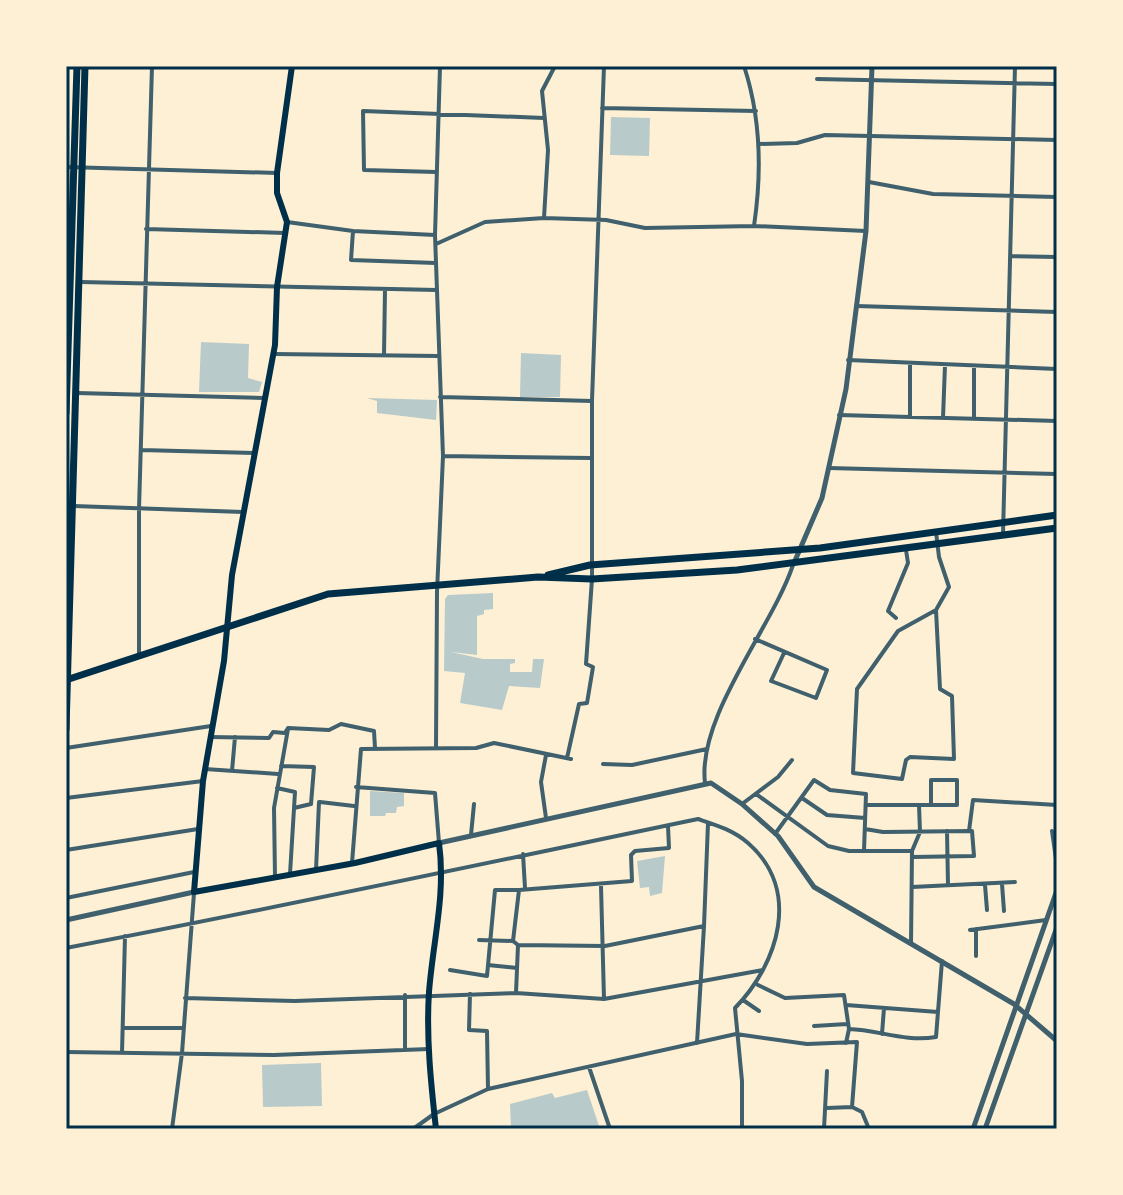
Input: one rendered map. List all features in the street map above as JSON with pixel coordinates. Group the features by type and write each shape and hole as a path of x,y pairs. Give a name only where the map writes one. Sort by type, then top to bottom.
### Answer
{"main road":[{"path":"66,413 70,167 77,66"},
{"path":"66,729 85,66"},
{"path":"292,66 277,173 277,193 287,222 277,287 274,354 243,512 229,625 211,726 198,829 194,892 352,863 439,843 443,872 429,994 429,1049 436,1129"},
{"path":"538,577 590,565 800,550 1057,515"},
{"path":"67,680 326,594 538,577 592,579 793,565 1057,528"}],"street":[{"path":"139,654 139,509 152,66"},
{"path":"436,747 443,456 435,235 440,66"},
{"path":"544,218 548,150 542,91 555,66"},
{"path":"352,863 354,806 361,749 476,748 494,743 569,758 579,704 587,703 593,667 586,664 592,579 592,401 604,66"},
{"path":"744,66 757,111 759,144 754,226"},
{"path":"705,783 703,766 707,749 822,498 839,415 866,231 872,66"},
{"path":"1003,536 1015,66"},
{"path":"817,79 1057,84 1057,66"},
{"path":"602,108 757,111"},
{"path":"436,172 364,170 363,111 544,118"},
{"path":"759,144 797,143 825,135 1057,140"},
{"path":"70,167 277,173"},
{"path":"869,182 933,194 1057,197"},
{"path":"436,244 485,222 544,218 598,220 645,228 754,226 866,231"},
{"path":"287,222 353,231 435,235"},
{"path":"146,229 285,233"},
{"path":"353,231 351,260 436,263"},
{"path":"1010,256 1057,257"},
{"path":"81,282 437,290"},
{"path":"383,356 385,289"},
{"path":"856,306 1057,312"},
{"path":"274,354 438,356"},
{"path":"848,360 1057,369"},
{"path":"910,363 910,417"},
{"path":"943,418 945,365"},
{"path":"974,366 974,419"},
{"path":"77,393 264,398"},
{"path":"440,397 592,401"},
{"path":"839,415 1057,421"},
{"path":"141,450 254,453"},
{"path":"443,456 591,458"},
{"path":"827,468 1057,474"},
{"path":"72,506 243,512"},
{"path":"936,532 949,587 936,610 898,631 857,689 853,773 902,779 906,760 910,757 954,759 952,696 940,689 936,610"},
{"path":"896,618 888,611 908,563 906,550"},
{"path":"755,639 827,670 816,698 771,681 784,653"},
{"path":"288,728 329,730 341,724 374,731 375,749"},
{"path":"66,748 211,726"},
{"path":"210,737 269,738 273,732 285,733 288,728"},
{"path":"275,877 277,788 288,728"},
{"path":"232,771 235,737"},
{"path":"603,764 643,764 707,749"},
{"path":"546,755 541,782 546,818"},
{"path":"742,804 792,760"},
{"path":"281,766 314,767 311,804"},
{"path":"205,769 279,774"},
{"path":"775,834 814,780 830,790 866,794 864,851"},
{"path":"866,805 919,805 931,805 957,805 957,780 931,780 931,805"},
{"path":"66,798 203,781"},
{"path":"356,787 435,793 439,843 705,783 742,804 775,834 797,858 814,887 1014,1004 1057,1041"},
{"path":"277,788 295,792 290,875"},
{"path":"756,794 828,846 948,856 974,856 969,831 973,800 1057,805"},
{"path":"802,798 827,815 865,818"},
{"path":"294,808 319,802 354,806"},
{"path":"316,870 319,802"},
{"path":"471,835 474,804"},
{"path":"911,944 912,854 920,832 919,805"},
{"path":"66,948 386,886 523,853 698,819 721,826 749,843 777,885 779,927 758,984 735,1008 742,1081 742,1129"},
{"path":"697,1043 708,823"},
{"path":"450,970 487,976 495,890 632,881 631,855 635,851 669,848 668,825"},
{"path":"66,850 198,829"},
{"path":"865,829 969,831"},
{"path":"947,831 948,886"},
{"path":"1052,831 1057,866"},
{"path":"513,941 522,889 523,853"},
{"path":"66,898 194,872"},
{"path":"912,887 1015,882"},
{"path":"1002,884 1004,911"},
{"path":"601,885 604,999"},
{"path":"985,885 987,910"},
{"path":"973,1129 1014,1004 1057,890"},
{"path":"66,920 194,892 182,1053 172,1129"},
{"path":"976,956 973,930 1046,920"},
{"path":"479,940 513,941 518,945 605,946 704,926"},
{"path":"985,1129 1026,1012 1054,945 1057,927"},
{"path":"122,1053 125,936"},
{"path":"516,993 518,945"},
{"path":"814,1026 878,1030 882,1034 906,1040 936,1037 942,961"},
{"path":"487,965 517,968"},
{"path":"185,998 295,1001 516,993 604,999 763,970"},
{"path":"758,984 785,998 844,995 848,1026 846,1043"},
{"path":"470,994 469,1030 487,1031 488,1089"},
{"path":"405,995 405,1048"},
{"path":"743,1000 759,1011"},
{"path":"846,1005 938,1012"},
{"path":"882,1034 884,1008"},
{"path":"123,1028 183,1028"},
{"path":"413,1129 434,1114 488,1089 736,1034 807,1044 857,1042 852,1107"},
{"path":"66,1052 274,1055 429,1049"},
{"path":"589,1066 610,1129"},
{"path":"824,1129 827,1071"},
{"path":"827,1108 852,1107 862,1112 869,1129"}],"shaded area":[{"path":"611,117 650,118 649,156 610,155"},
{"path":"201,342 249,344 248,378 262,382 259,392 199,392"},
{"path":"521,353 561,355 560,397 520,397"},
{"path":"367,398 437,400 436,420 377,413 377,401"},
{"path":"493,593 493,609 484,610 484,614 477,616 477,655 451,652 483,659 515,659 515,663 510,664 510,672 532,672 533,659 544,659 540,688 509,686 502,710 460,703 465,673 444,671 445,599 448,595"},
{"path":"370,791 404,793 404,806 397,807 396,813 370,816"},
{"path":"665,856 662,893 650,896 649,887 640,888 637,861"},
{"path":"321,1063 322,1106 263,1107 262,1065"},
{"path":"587,1090 600,1129 511,1129 510,1104 552,1093 555,1098"}]}
